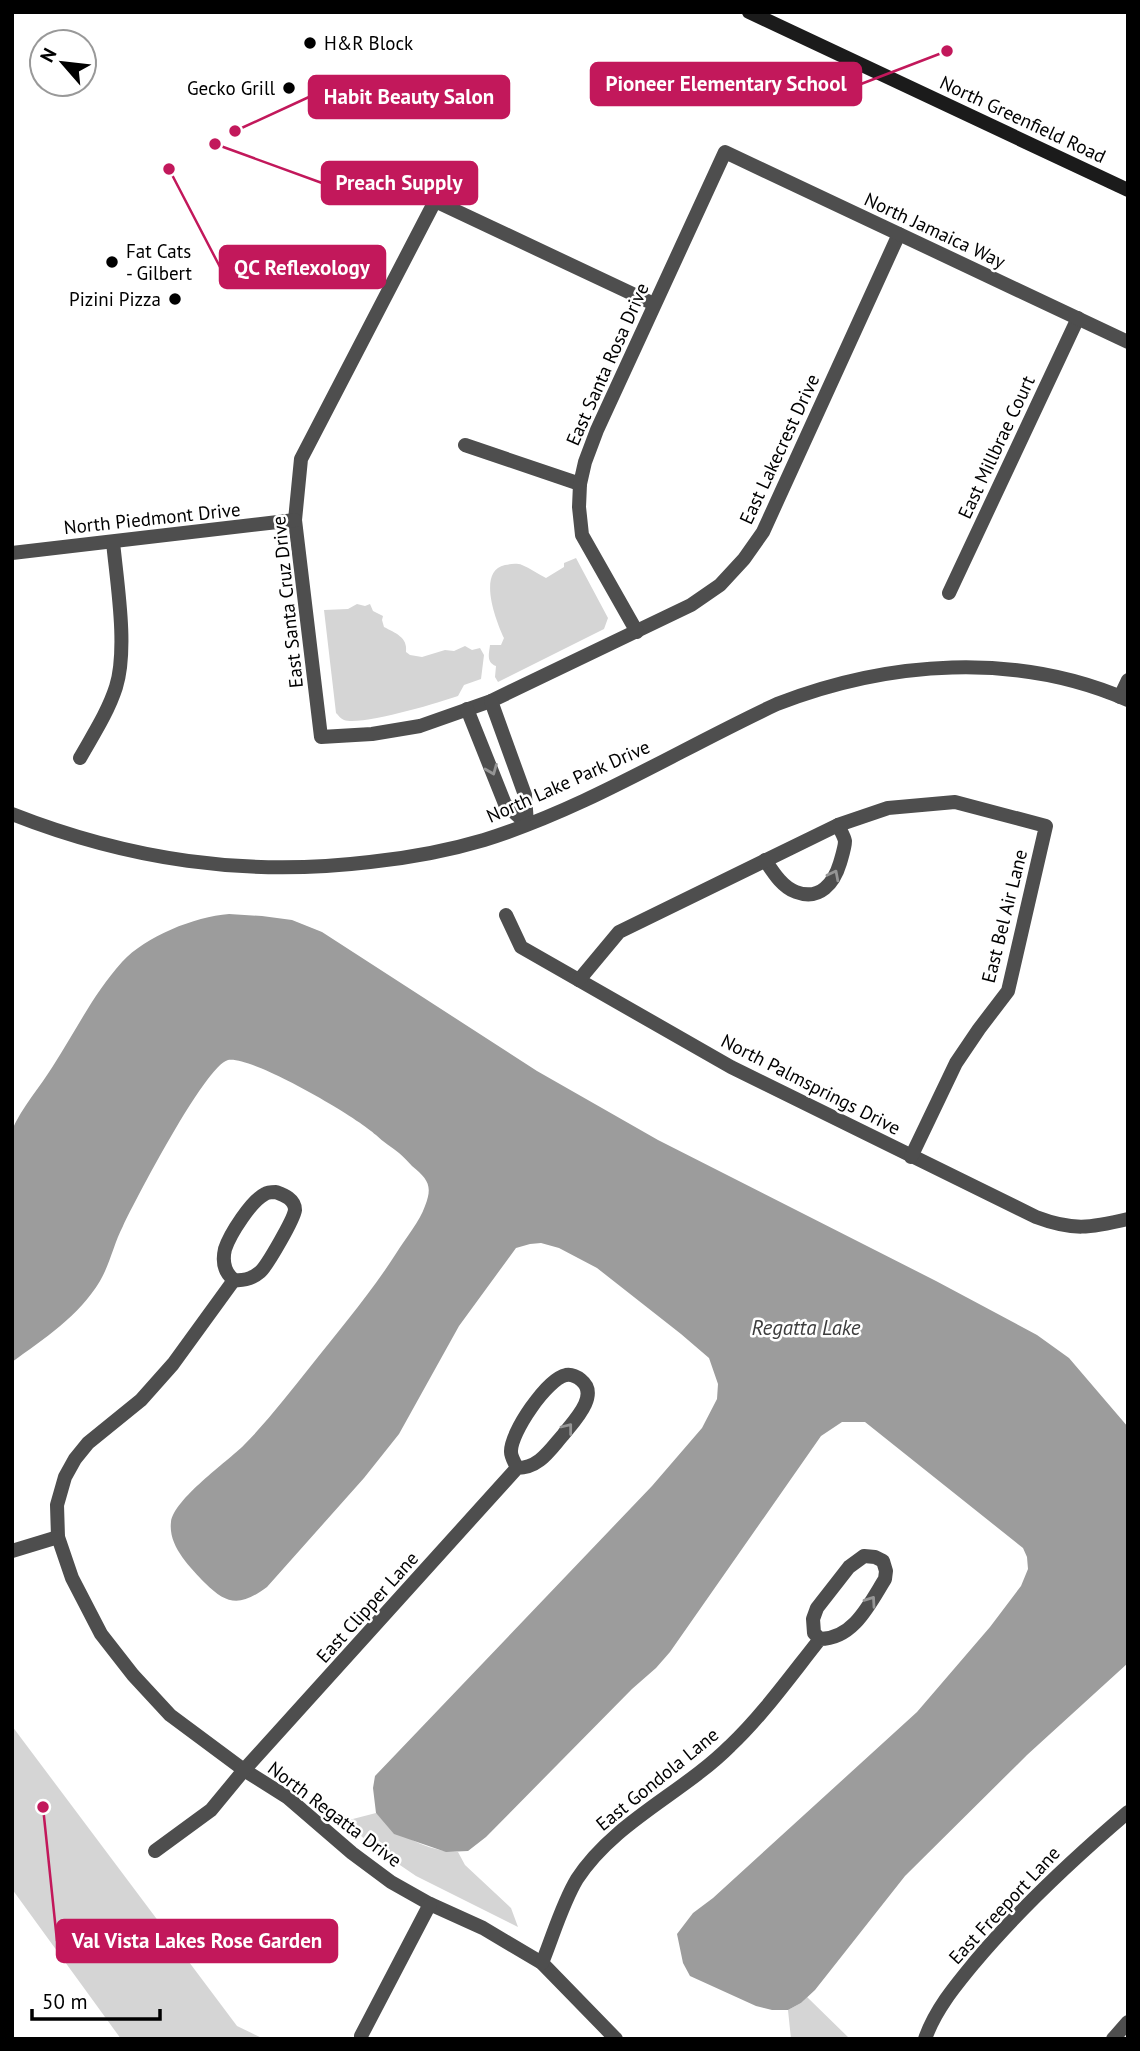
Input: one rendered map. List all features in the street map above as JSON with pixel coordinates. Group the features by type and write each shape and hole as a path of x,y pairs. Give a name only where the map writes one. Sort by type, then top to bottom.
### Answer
{"main road":[{"name":"North Greenfield Road","path":"749,12 1128,190"}],"street":[{"name":"North Jamaica Way","path":"725,152 1128,342"},
{"name":"East Santa Rosa Drive","path":"637,632 582,535 579,507 584,462 725,152"},
{"name":"East Santa Cruz Drive","path":"321,737 295,520 301,459 435,201 654,304"},
{"name":"East Lakecrest Drive","path":"321,737 372,734 420,726 491,701 691,605 720,585 744,559 763,532 899,234"},
{"name":"East Millbrae Court","path":"949,593 1078,318"},
{"path":"465,445 580,484"},
{"name":"North Piedmont Drive","path":"12,553 295,520"},
{"path":"80,758 107,712 121,666 113,542"},
{"name":"North Lake Park Drive","path":"12,814 66,834 155,857 228,867 303,868 349,865 415,856 485,840 577,803 777,704 861,677 923,668 1007,669 1067,680 1124,698"},
{"path":"1124,698 1128,680"},
{"path":"491,701 525,795 527,824"},
{"path":"467,709 505,804 527,824"},
{"name":"East Bel Air Lane","path":"838,825 888,808 955,802 1046,826 1008,991 956,1063 911,1157"},
{"path":"579,980 619,932 765,860 838,825 845,840 836,875 825,890 811,895 794,892 778,879 765,860"},
{"name":"North Palmsprings Drive","path":"506,915 521,947 732,1067 911,1157 1052,1223 1072,1228 1094,1227 1128,1219"},
{"path":"267,1193 286,1195 293,1202 295,1210 269,1260 260,1272 245,1280 234,1280 227,1274 224,1263 225,1249 240,1222 267,1193"},
{"name":"North Regatta Drive","path":"234,1280 173,1364 141,1400 88,1443 75,1459 61,1488 57,1505 58,1537 72,1578 101,1634 133,1675 170,1715 244,1770 287,1797 352,1853 391,1882 430,1904 483,1928 542,1964 616,2039"},
{"name":"East Clipper Lane","path":"155,1851 211,1810 517,1468 527,1468 542,1459 586,1403 589,1393 586,1384 574,1375 557,1379 535,1403 516,1430 511,1452 517,1468"},
{"path":"12,1551 58,1537"},
{"name":"East Gondola Lane","path":"542,1964 577,1880 598,1852 730,1746 820,1639 833,1639 850,1629 885,1579 883,1562 875,1557 864,1556 849,1567 817,1608 813,1619 814,1633 820,1639"},
{"name":"East Freeport Lane","path":"925,2039 929,2026 954,1987 993,1940 1063,1868 1128,1812"},
{"path":"361,2036 430,1904"},
{"path":"1112,2039 1128,2022"}],"shaded area":[{"path":"576,558 608,618 604,629 498,682 495,677 496,666 489,660 490,645 501,645 504,638 491,598 490,587 496,569 520,564 546,578 564,567 564,563"},
{"path":"357,604 370,604 373,611 383,616 384,627 403,639 406,652 410,655 422,657 445,650 454,651 465,646 472,650 480,648 484,655 481,679 464,685 458,696 434,704 366,720 343,719 336,713 324,610 348,609"},
{"path":"12,1726 237,2026 264,2039 121,2039 12,1889"},
{"path":"376,1813 413,1840 435,1849 458,1852 465,1865 511,1908 518,1927 416,1876 372,1846 345,1821"},
{"path":"807,1997 850,2039 791,2039 788,2010"}],"water":[{"name":"Regatta Lake","path":"229,914 292,920 322,932 537,1071 658,1140 1037,1335 1069,1358 1128,1427 1128,1663 1027,1755 905,1876 815,1990 801,2003 788,2010 756,2006 690,1976 683,1963 677,1934 693,1913 713,1898 917,1712 990,1627 1021,1586 1028,1569 1023,1548 865,1422 842,1422 821,1436 670,1652 486,1837 468,1851 446,1852 394,1834 376,1813 373,1788 375,1776 652,1486 702,1428 717,1399 718,1384 709,1358 597,1268 559,1248 541,1243 516,1248 459,1326 399,1434 364,1478 267,1587 250,1598 235,1601 213,1591 176,1548 171,1531 174,1513 202,1481 244,1445 344,1325 416,1224 429,1193 428,1183 403,1156 348,1115 280,1077 240,1061 228,1060 217,1068 204,1085 172,1135 130,1211 92,1294 60,1326 12,1362 12,1130 94,1000 122,962 144,944 171,929 201,919"}],"place":[{"name":"H&R Block","path":"310,43"},
{"name":"Pioneer Elementary School","path":"947,51"},
{"name":"Gecko Grill","path":"289,88"},
{"name":"Habit Beauty Salon","path":"235,131"},
{"name":"Preach Supply","path":"215,144"},
{"name":"QC Reflexology","path":"169,169"},
{"name":"Fat Cats - Gilbert","path":"112,262"},
{"name":"Pizini Pizza","path":"175,299"},
{"name":"Val Vista Lakes Rose Garden","path":"43,1807"}]}
